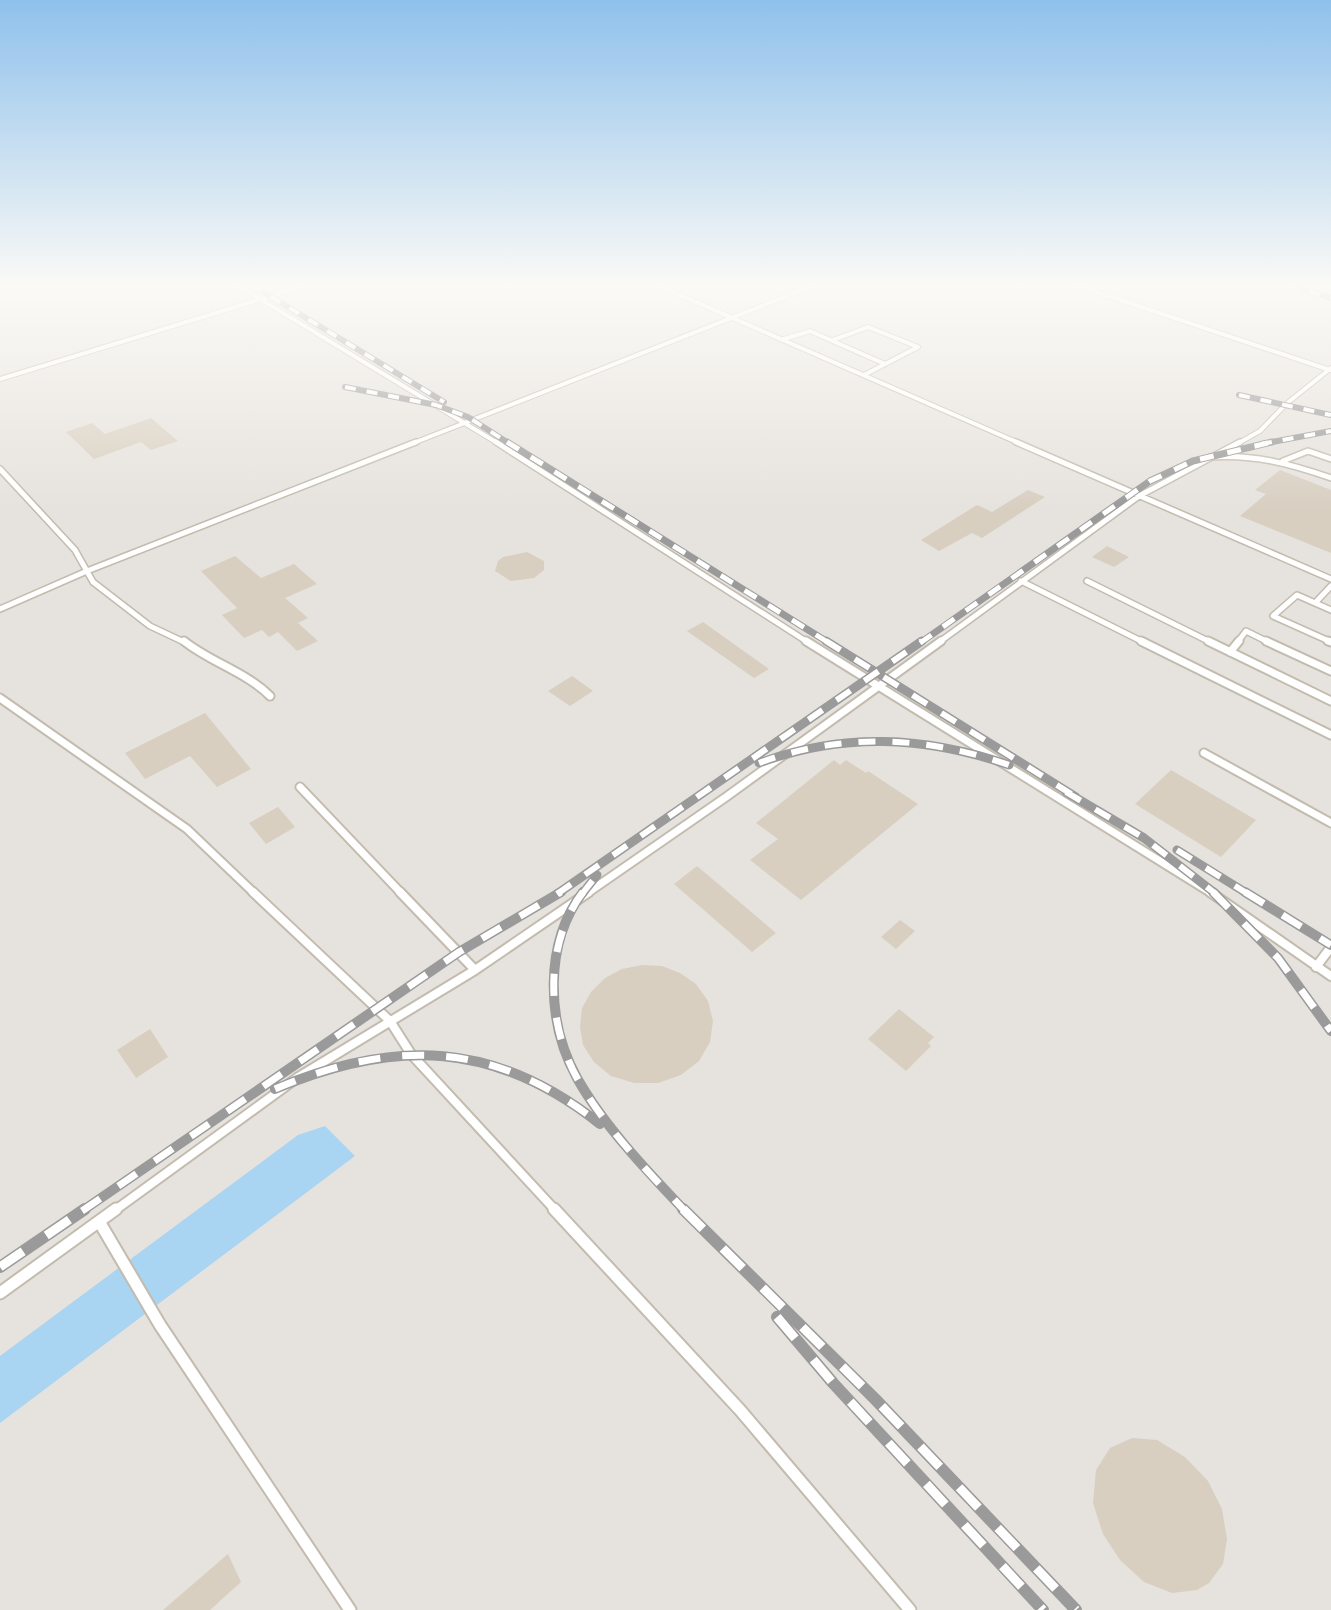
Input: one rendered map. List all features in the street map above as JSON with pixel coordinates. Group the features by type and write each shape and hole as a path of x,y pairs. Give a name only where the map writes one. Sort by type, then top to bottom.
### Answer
{"lane":[{"path":"0,379 61,360"},
{"path":"362,360 465,422 877,686 1225,901 1331,976"},
{"path":"0,609 87,571 624,360"},
{"path":"830,360 1331,579"},
{"path":"877,360 885,364"},
{"path":"864,375 893,360"},
{"path":"1303,360 1330,369"},
{"path":"0,1293 297,1078 475,970 726,797 1139,496 1260,431 1286,404 1330,369"},
{"path":"1283,461 1308,451 1331,459"},
{"path":"1205,458 1240,454 1283,461 1331,478"},
{"path":"0,469 75,550 93,582 150,626 183,640 204,657 260,686 270,696"},
{"path":"1021,581 1331,735"},
{"path":"1087,581 1331,701"},
{"path":"1315,603 1331,586"},
{"path":"1331,610 1297,595 1273,616 1331,642"},
{"path":"1230,652 1246,631 1331,671"},
{"path":"0,698 187,829 390,1021 411,1054 740,1410 910,1610"},
{"path":"1204,753 1331,823"},
{"path":"300,787 475,970"},
{"path":"1316,967 1331,947"},
{"path":"100,1223 160,1325 350,1610"}],"shaded area":[{"path":"0,360 1331,360 1331,1610 0,1610"}],"water":[{"path":"325,1126 355,1156 0,1423 0,1356 298,1135"}],"building":[{"path":"151,418 178,441 151,450 141,442 94,459 66,432 92,423 105,434"},
{"path":"1280,470 1331,490 1331,553 1240,516 1266,494 1255,490"},
{"path":"1028,490 1045,497 982,538 972,533 939,551 921,540 977,505 992,512"},
{"path":"1107,546 1129,557 1114,567 1092,557"},
{"path":"527,552 544,561 544,570 534,578 511,581 495,571 503,557"},
{"path":"235,556 261,578 294,564 317,584 285,598 308,618 298,623 318,641 297,651 278,632 269,637 262,630 244,638 222,615 237,608 201,571"},
{"path":"703,622 769,669 754,678 687,631"},
{"path":"572,676 593,691 570,706 548,691"},
{"path":"205,713 251,769 217,787 190,756 145,779 125,753"},
{"path":"834,760 840,765 846,760 866,773 868,771 918,804 801,900 750,860 778,839 756,823"},
{"path":"1171,770 1256,820 1221,857 1135,804"},
{"path":"278,807 295,827 266,844 249,823"},
{"path":"697,866 776,933 752,952 674,884"},
{"path":"900,920 915,931 896,949 881,937"},
{"path":"642,965 662,966 696,984 708,1001 713,1021 710,1042 699,1061 681,1075 658,1083 634,1083 611,1076 594,1062 583,1045 580,1027 582,1008 591,992 605,978 622,969"},
{"path":"899,1009 934,1037 928,1043 931,1046 906,1071 868,1039"},
{"path":"150,1029 168,1057 136,1078 117,1050"},
{"path":"1132,1438 1157,1440 1185,1457 1208,1481 1222,1509 1227,1539 1223,1564 1209,1583 1197,1590 1172,1593 1144,1582 1120,1560 1103,1534 1093,1503 1096,1470 1110,1448"},
{"path":"228,1554 241,1582 210,1610 163,1610"}],"railway":[{"path":"375,360 444,402"},
{"path":"345,387 436,405 468,417 510,444"},
{"path":"1239,395 1331,415"},
{"path":"1261,444 1331,431"},
{"path":"507,442 829,643"},
{"path":"920,643 1150,481 1193,461 1272,442"},
{"path":"826,641 877,673"},
{"path":"877,673 922,641"},
{"path":"557,894 877,673"},
{"path":"877,673 1076,797"},
{"path":"759,763 822,746 884,742 946,748 1009,765"},
{"path":"1066,792 1144,838 1216,894"},
{"path":"1177,850 1248,894"},
{"path":"582,894 597,875"},
{"path":"82,1211 459,952 561,892"},
{"path":"583,892 570,912 556,958 555,1008 559,1032 567,1056 588,1096 613,1131 685,1211"},
{"path":"1213,892 1278,958 1331,1031"},
{"path":"1245,892 1331,945"},
{"path":"275,1089 319,1072 362,1061 403,1056 444,1056 483,1063 522,1076 561,1097 600,1124"},
{"path":"0,1267 85,1209"},
{"path":"685,1211 875,1399 1076,1610"},
{"path":"777,1317 833,1383 1043,1610"}]}
